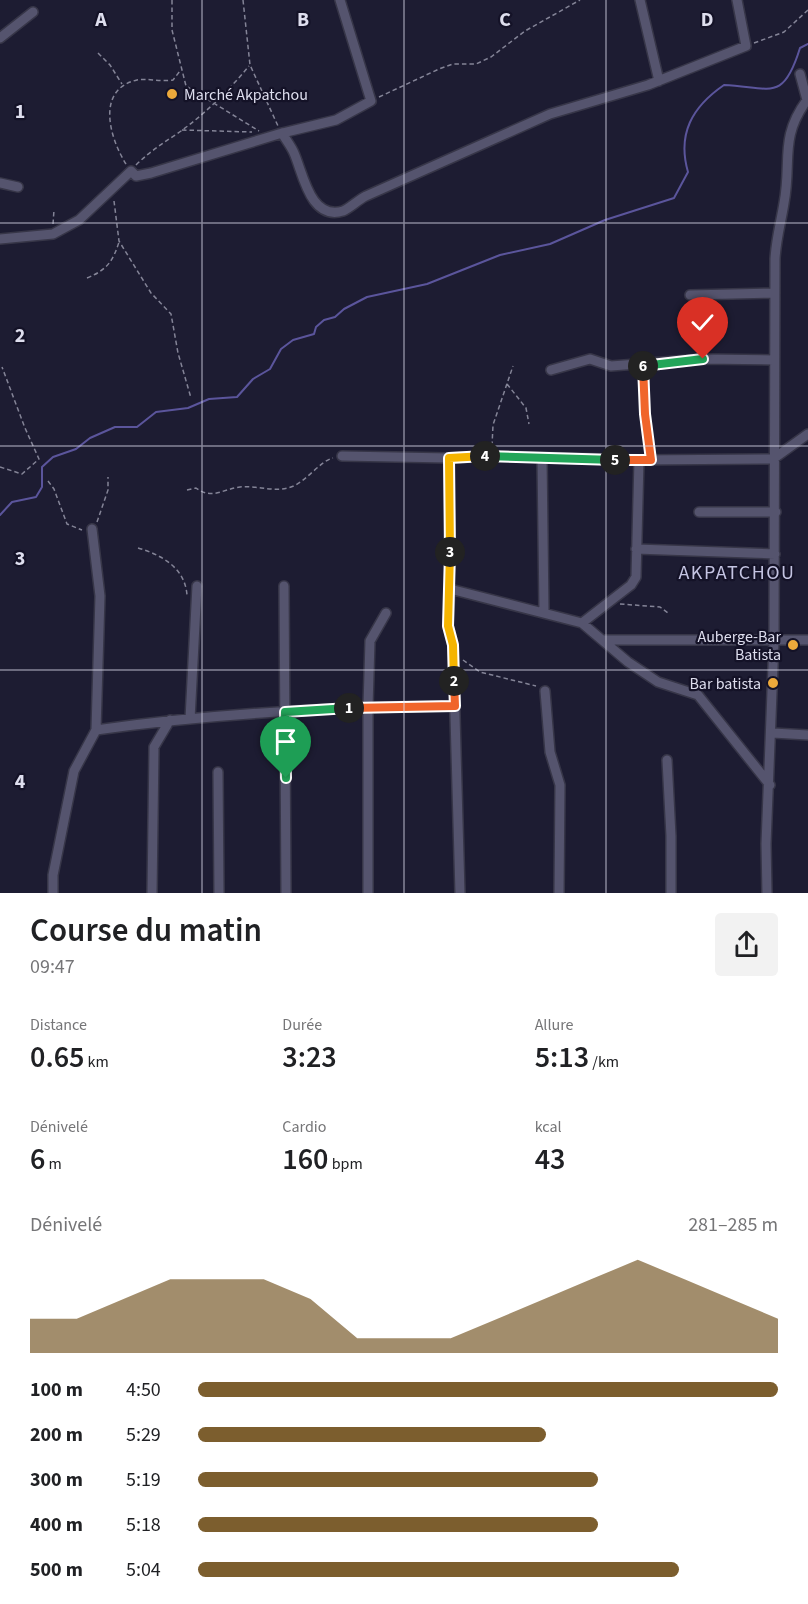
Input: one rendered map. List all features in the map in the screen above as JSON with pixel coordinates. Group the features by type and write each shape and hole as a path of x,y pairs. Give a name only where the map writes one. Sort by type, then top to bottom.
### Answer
{"street":[{"path":"0,239 53,234 79,220 131,171 136,176 151,173 282,133 336,120 371,100 340,0"},
{"path":"640,0 659,81"},
{"path":"282,133 294,150 311,197 321,207 332,211 344,210 366,196 550,114 659,81 746,46 737,0"},
{"path":"0,38 33,12"},
{"path":"766,893 766,844 773,733 776,238 785,202 786,153 794,118 808,100 800,74"},
{"path":"0,183 18,186"},
{"path":"690,295 775,292"},
{"path":"550,370 590,359 611,366 703,359 774,360"},
{"path":"342,456 449,458 492,456 639,460 773,459 808,434"},
{"path":"542,458 544,611"},
{"path":"582,623 634,581 639,460"},
{"path":"699,512 776,512"},
{"path":"53,893 53,875 74,771 96,730 100,596 92,533"},
{"path":"636,549 775,554"},
{"path":"190,719 197,585"},
{"path":"284,586 286,893"},
{"path":"460,893 453,645 448,626 450,589 544,611 582,623 628,662 658,682 698,695 770,785"},
{"path":"368,893 370,641 386,613"},
{"path":"602,640 808,640"},
{"path":"545,691 550,752 560,786 559,893"},
{"path":"96,730 170,720 368,706 455,706"},
{"path":"152,893 154,747 170,720"},
{"path":"773,733 808,735"},
{"path":"667,760 671,893"},
{"path":"218,772 219,893"}],"path":[{"path":"172,0 172,30 186,86 261,132 182,130"},
{"path":"243,0 250,65 282,133"},
{"path":"371,100 439,69 453,64 476,64 491,57 525,31 580,0"},
{"path":"746,46 784,32 808,10"},
{"path":"98,53 110,65 122,85"},
{"path":"181,70 173,80 158,83 140,79 122,85 112,96 108,112 116,144 131,171 152,149 182,130 212,104 250,65"},
{"path":"112,188 119,241 151,293 171,314 178,353 191,398"},
{"path":"53,234 54,210"},
{"path":"87,278 100,273 113,261 119,241"},
{"path":"643,365 645,414 651,460"},
{"path":"492,456 493,425 513,366"},
{"path":"0,467 22,474 39,459 2,367"},
{"path":"507,384 526,408 529,424"},
{"path":"187,490 196,488 203,494 212,495 242,486 281,490 292,487 313,474 328,459 342,456"},
{"path":"449,458 450,589"},
{"path":"48,481 54,489 68,524 92,533 105,500 108,477"},
{"path":"138,548 158,554 176,567 186,582 188,601 194,613"},
{"path":"611,601 626,606 660,607 668,614"},
{"path":"453,645 470,667 520,680 545,691"}],"waterway":[{"path":"0,515 12,502 36,497 42,487 42,467 53,457 76,449 90,438 115,427 137,427 156,412 188,408 209,399 237,397 253,379 270,369 281,349 293,340 314,334 316,327 324,320 335,317 344,309 367,297 427,284 500,255 550,244 605,220 674,198 688,172 684,145 686,134 690,122 703,103 724,85 764,89 781,84 788,77 800,48 808,44"}],"place":[{"name":"Marché Akpatchou","path":"172,94"},
{"name":"Auberge-Bar Batista","path":"793,645"},
{"name":"Bar batista","path":"773,683"}],"district":[{"name":"AKPATCHOU","path":"737,572"}],"route":[{"path":"286,778 285,712 368,706 455,706 453,645 448,626 449,458 492,456 651,460 645,414 643,365 703,359"}]}
